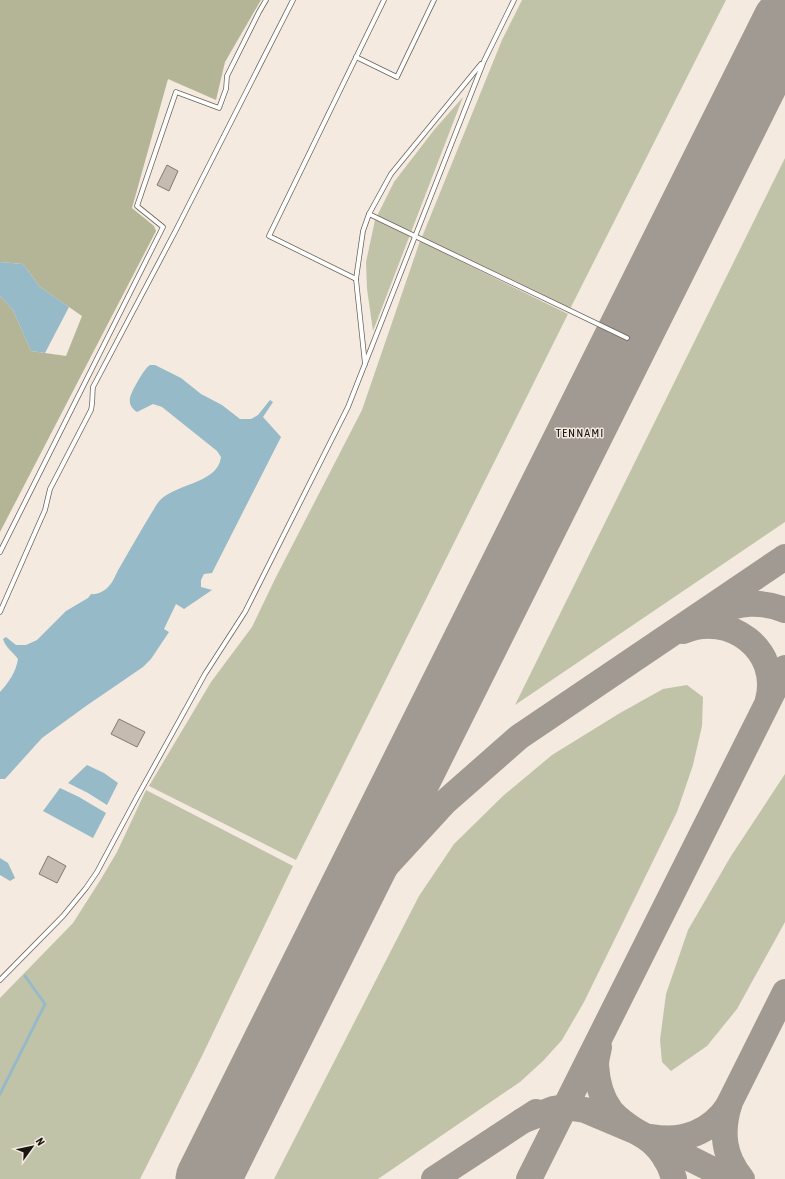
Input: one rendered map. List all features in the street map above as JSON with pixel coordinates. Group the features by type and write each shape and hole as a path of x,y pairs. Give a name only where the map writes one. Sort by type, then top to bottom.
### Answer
{"lane":[{"path":"0,552 163,227 137,206 176,92 219,108 226,89 227,76 266,0"},
{"path":"0,612 45,510 50,489 91,410 93,403 93,387 176,230 293,0"},
{"path":"356,279 269,236 384,0"},
{"path":"356,57 397,77 434,0"},
{"path":"0,980 63,916 97,872 205,674 245,612 348,407 484,61 514,0"},
{"path":"365,365 356,279 363,232 369,214 392,174 484,61"},
{"path":"369,214 627,338"}],"green space":[{"path":"0,0 261,0 225,62 216,100 168,79 132,208 154,226 156,231 0,532 0,296 13,310 31,351 66,356 82,316 40,287 23,264 0,262"},
{"path":"522,0 726,0 570,309 422,237 502,40"},
{"path":"463,97 373,331 367,289 366,262 375,220 394,182 434,130"},
{"path":"785,158 785,522 515,705"},
{"path":"420,241 568,314 296,860 149,786 211,682 252,627 362,410"},
{"path":"687,685 703,697 702,726 693,765 677,812 584,1002 562,1040 543,1061 520,1082 378,1179 274,1179 419,896 454,844 504,795 552,755 620,713 663,689"},
{"path":"785,774 785,922 737,1009 707,1046 671,1071 662,1062 660,1040 666,994 688,930 731,856"},
{"path":"146,790 293,866 201,1058 140,1179 0,1179 0,998 73,923 117,852"}],"water":[{"path":"0,262 23,264 40,287 69,307 45,353 31,351 13,310 0,296"},
{"path":"150,365 155,365 181,378 201,394 222,405 240,419 251,419 258,415 270,400 273,402 263,417 281,437 212,573 204,574 201,580 201,587 212,590 184,609 176,604 164,629 169,632 151,659 143,667 42,738 5,779 0,779 0,692 12,677 18,659 7,647 3,639 6,637 16,645 26,645 37,640 66,611 88,598 91,594 105,590 112,582 157,504 172,492 203,479 212,473 218,466 221,457 217,451 162,407 153,404 137,412 131,406 130,398 133,391 142,375"},
{"path":"87,765 104,773 118,783 107,805 68,783"},
{"path":"60,788 106,813 93,838 43,811"},
{"path":"0,858 8,863 15,878 10,881 0,875"}],"building":[{"path":"167,165 178,171 169,191 157,185"},
{"path":"119,719 145,732 137,747 111,734"},
{"path":"48,856 66,866 57,883 39,874"}],"waterway":[{"path":"0,1094 45,1004 25,976"}],"taxiway":[{"path":"325,943 388,864 445,802 519,737 785,557"},
{"path":"715,612 733,606 750,604 767,605 785,610"},
{"path":"683,631 700,626 718,626 734,631 748,639 759,651 767,665 770,682 768,700"},
{"path":"529,1179 785,668"},
{"path":"721,1120 785,992"},
{"path":"599,1047 596,1063 597,1077 602,1095 608,1106 618,1119 655,1145 667,1161 674,1179"},
{"path":"729,1105 726,1115 725,1144 731,1162 742,1179"},
{"path":"651,1137 685,1137 705,1129 714,1122 729,1105"},
{"path":"522,1121 553,1109 565,1107 585,1110 637,1132 731,1179"},
{"path":"434,1179 536,1112"}],"runway":[{"path":"208,1179 785,22"}],"district":[{"name":"TENNAMI","path":"580,433"}]}
